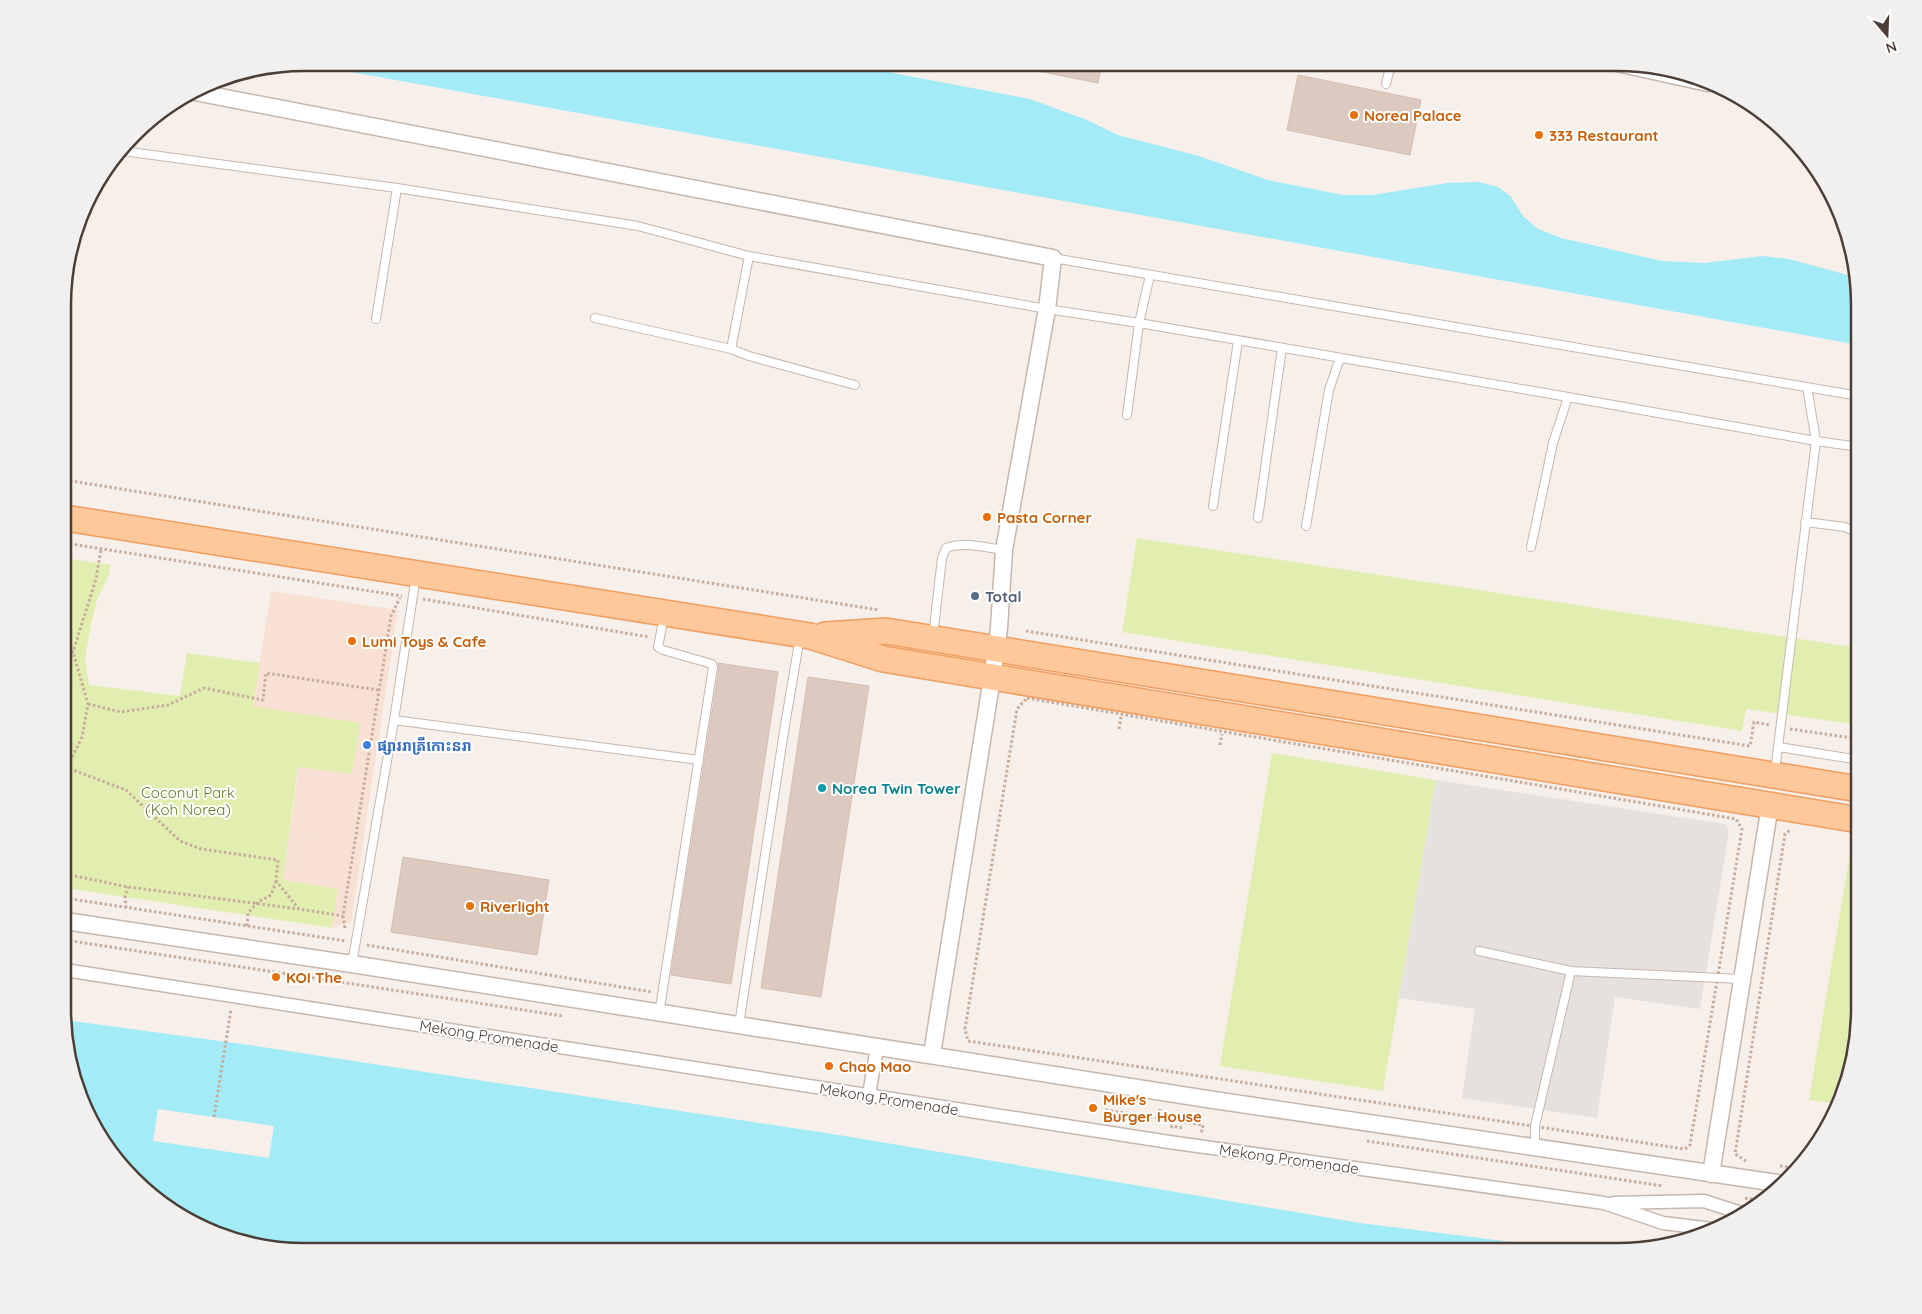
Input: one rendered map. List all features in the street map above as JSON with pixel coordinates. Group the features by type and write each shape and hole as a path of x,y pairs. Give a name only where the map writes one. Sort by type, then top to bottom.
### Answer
{"main road":[{"path":"71,519 415,586 665,613 806,635 883,659 1851,819"},
{"path":"806,635 886,631 933,638 997,639 1851,788"}],"street":[{"path":"205,94 1053,258 1047,309 1004,550 992,678 932,1054"},
{"path":"1711,1174 1770,805"},
{"path":"71,922 352,964 660,1014 932,1054 1226,1102 1773,1183"},
{"name":"Mekong Promenade","path":"71,971 1134,1137 1604,1203 1663,1223 1699,1227"},
{"path":"869,1095 877,1047"},
{"path":"1604,1203 1704,1201 1735,1210"}],"lane":[{"path":"1386,84 1389,71"},
{"path":"128,152 397,188 638,226 749,256 1047,309 1139,323 1851,446"},
{"path":"376,319 397,188"},
{"path":"731,349 749,256"},
{"path":"1053,258 1851,395"},
{"path":"1127,415 1139,323 1150,274"},
{"path":"595,318 731,349 749,356 855,385"},
{"path":"1213,506 1238,341"},
{"path":"1258,518 1282,348"},
{"path":"1306,526 1329,390 1340,358"},
{"path":"1774,775 1816,441 1807,387"},
{"path":"1531,547 1554,443 1568,397"},
{"path":"1805,522 1845,527 1851,530"},
{"path":"933,638 942,558 946,548 966,546 1004,550"},
{"path":"352,964 415,586"},
{"path":"660,1014 713,667 712,664 663,650 658,646 665,613"},
{"path":"739,1025 785,725 806,635"},
{"path":"394,720 699,760"},
{"path":"1779,747 1851,759"},
{"path":"1479,951 1571,971 1742,979"},
{"path":"1535,1148 1536,1126 1571,971"}],"path":[{"path":"71,481 886,611"},
{"path":"71,544 401,596"},
{"path":"71,757 82,737 88,704 73,652 96,579 101,550"},
{"path":"347,941 344,916 378,690 391,616 401,596 415,586 660,639"},
{"path":"997,639 1750,746 1754,722 1781,728 1851,738"},
{"path":"88,704 121,712 168,705 204,688 263,700 266,673 378,690"},
{"path":"1027,698 1122,714 1736,819 1742,829 1690,1145 1685,1149 968,1042 965,1029 1016,709 1027,698"},
{"path":"1119,729 1122,714"},
{"path":"1220,745 1223,731"},
{"path":"71,770 126,790 180,841 201,849 278,860 276,881 271,895 258,902 248,912 247,926"},
{"path":"1752,1162 1744,1161 1735,1154 1785,834 1791,828"},
{"path":"71,875 128,887 258,902 344,916"},
{"path":"276,881 299,909"},
{"path":"126,908 125,897 128,887"},
{"path":"214,1117 233,996"},
{"path":"1158,1118 1160,1109"},
{"path":"1134,1137 1137,1120 1104,1115 1105,1110 1203,1125 1202,1131 1195,1130"},
{"path":"1169,1142 1172,1126 1187,1128"},
{"path":"1778,1166 1789,1167"}],"shaded area":[{"name":"ផ្សាររាត្រីកោះនរា","path":"271,591 398,610 351,922 332,928 338,889 283,880 299,767 253,706"},
{"path":"1436,780 1725,824 1729,831 1700,1009 1615,997 1597,1118 1462,1098 1475,1009 1399,998"}],"green space":[{"path":"1137,538 1851,647 1851,724 1746,709 1742,731 1122,632"},
{"name":"Coconut Park (Koh Norea)","path":"71,559 110,565 109,574 97,600 85,658 89,685 180,696 187,653 260,663 253,706 360,723 352,774 298,767 283,880 338,889 332,928 71,889"},
{"path":"1272,753 1436,780 1383,1091 1220,1066"},
{"path":"1851,848 1851,1008 1849,1039 1843,1069 1831,1103 1809,1100"}],"water":[{"path":"346,71 887,71 1030,99 1087,120 1118,135 1199,156 1268,180 1343,195 1373,195 1447,183 1479,182 1498,187 1511,197 1523,216 1538,229 1561,238 1662,261 1704,263 1762,256 1789,259 1849,275 1851,344"},
{"path":"72,1021 242,1044 845,1136 1360,1223 1519,1243 306,1243 275,1241 245,1235 202,1219 175,1203 151,1185 129,1163 103,1126 89,1098 79,1069"}],"pier":[{"path":"158,1109 274,1126 269,1158 153,1141"}],"building":[{"path":"1037,71 1100,71 1098,83"},
{"name":"Norea Palace","path":"1298,75 1421,100 1410,155 1287,130"},
{"path":"718,663 778,672 731,984 671,975 719,668"},
{"name":"Norea Twin Tower","path":"808,677 869,686 821,997 761,988"},
{"name":"Riverlight","path":"403,857 549,880 537,955 391,932"}],"place":[{"name":"Norea Palace","path":"1354,115"},
{"name":"333 Restaurant","path":"1539,135"},
{"name":"Pasta Corner","path":"987,517"},
{"name":"Total","path":"975,596"},
{"name":"Lumi Toys & Cafe","path":"352,641"},
{"name":"ផ្សាររាត្រីកោះនរា","path":"367,745"},
{"name":"Norea Twin Tower","path":"822,788"},
{"name":"Riverlight","path":"470,906"},
{"name":"KOI The","path":"276,977"},
{"name":"Chao Mao","path":"829,1066"},
{"name":"Mike's Burger House","path":"1093,1108"}]}
